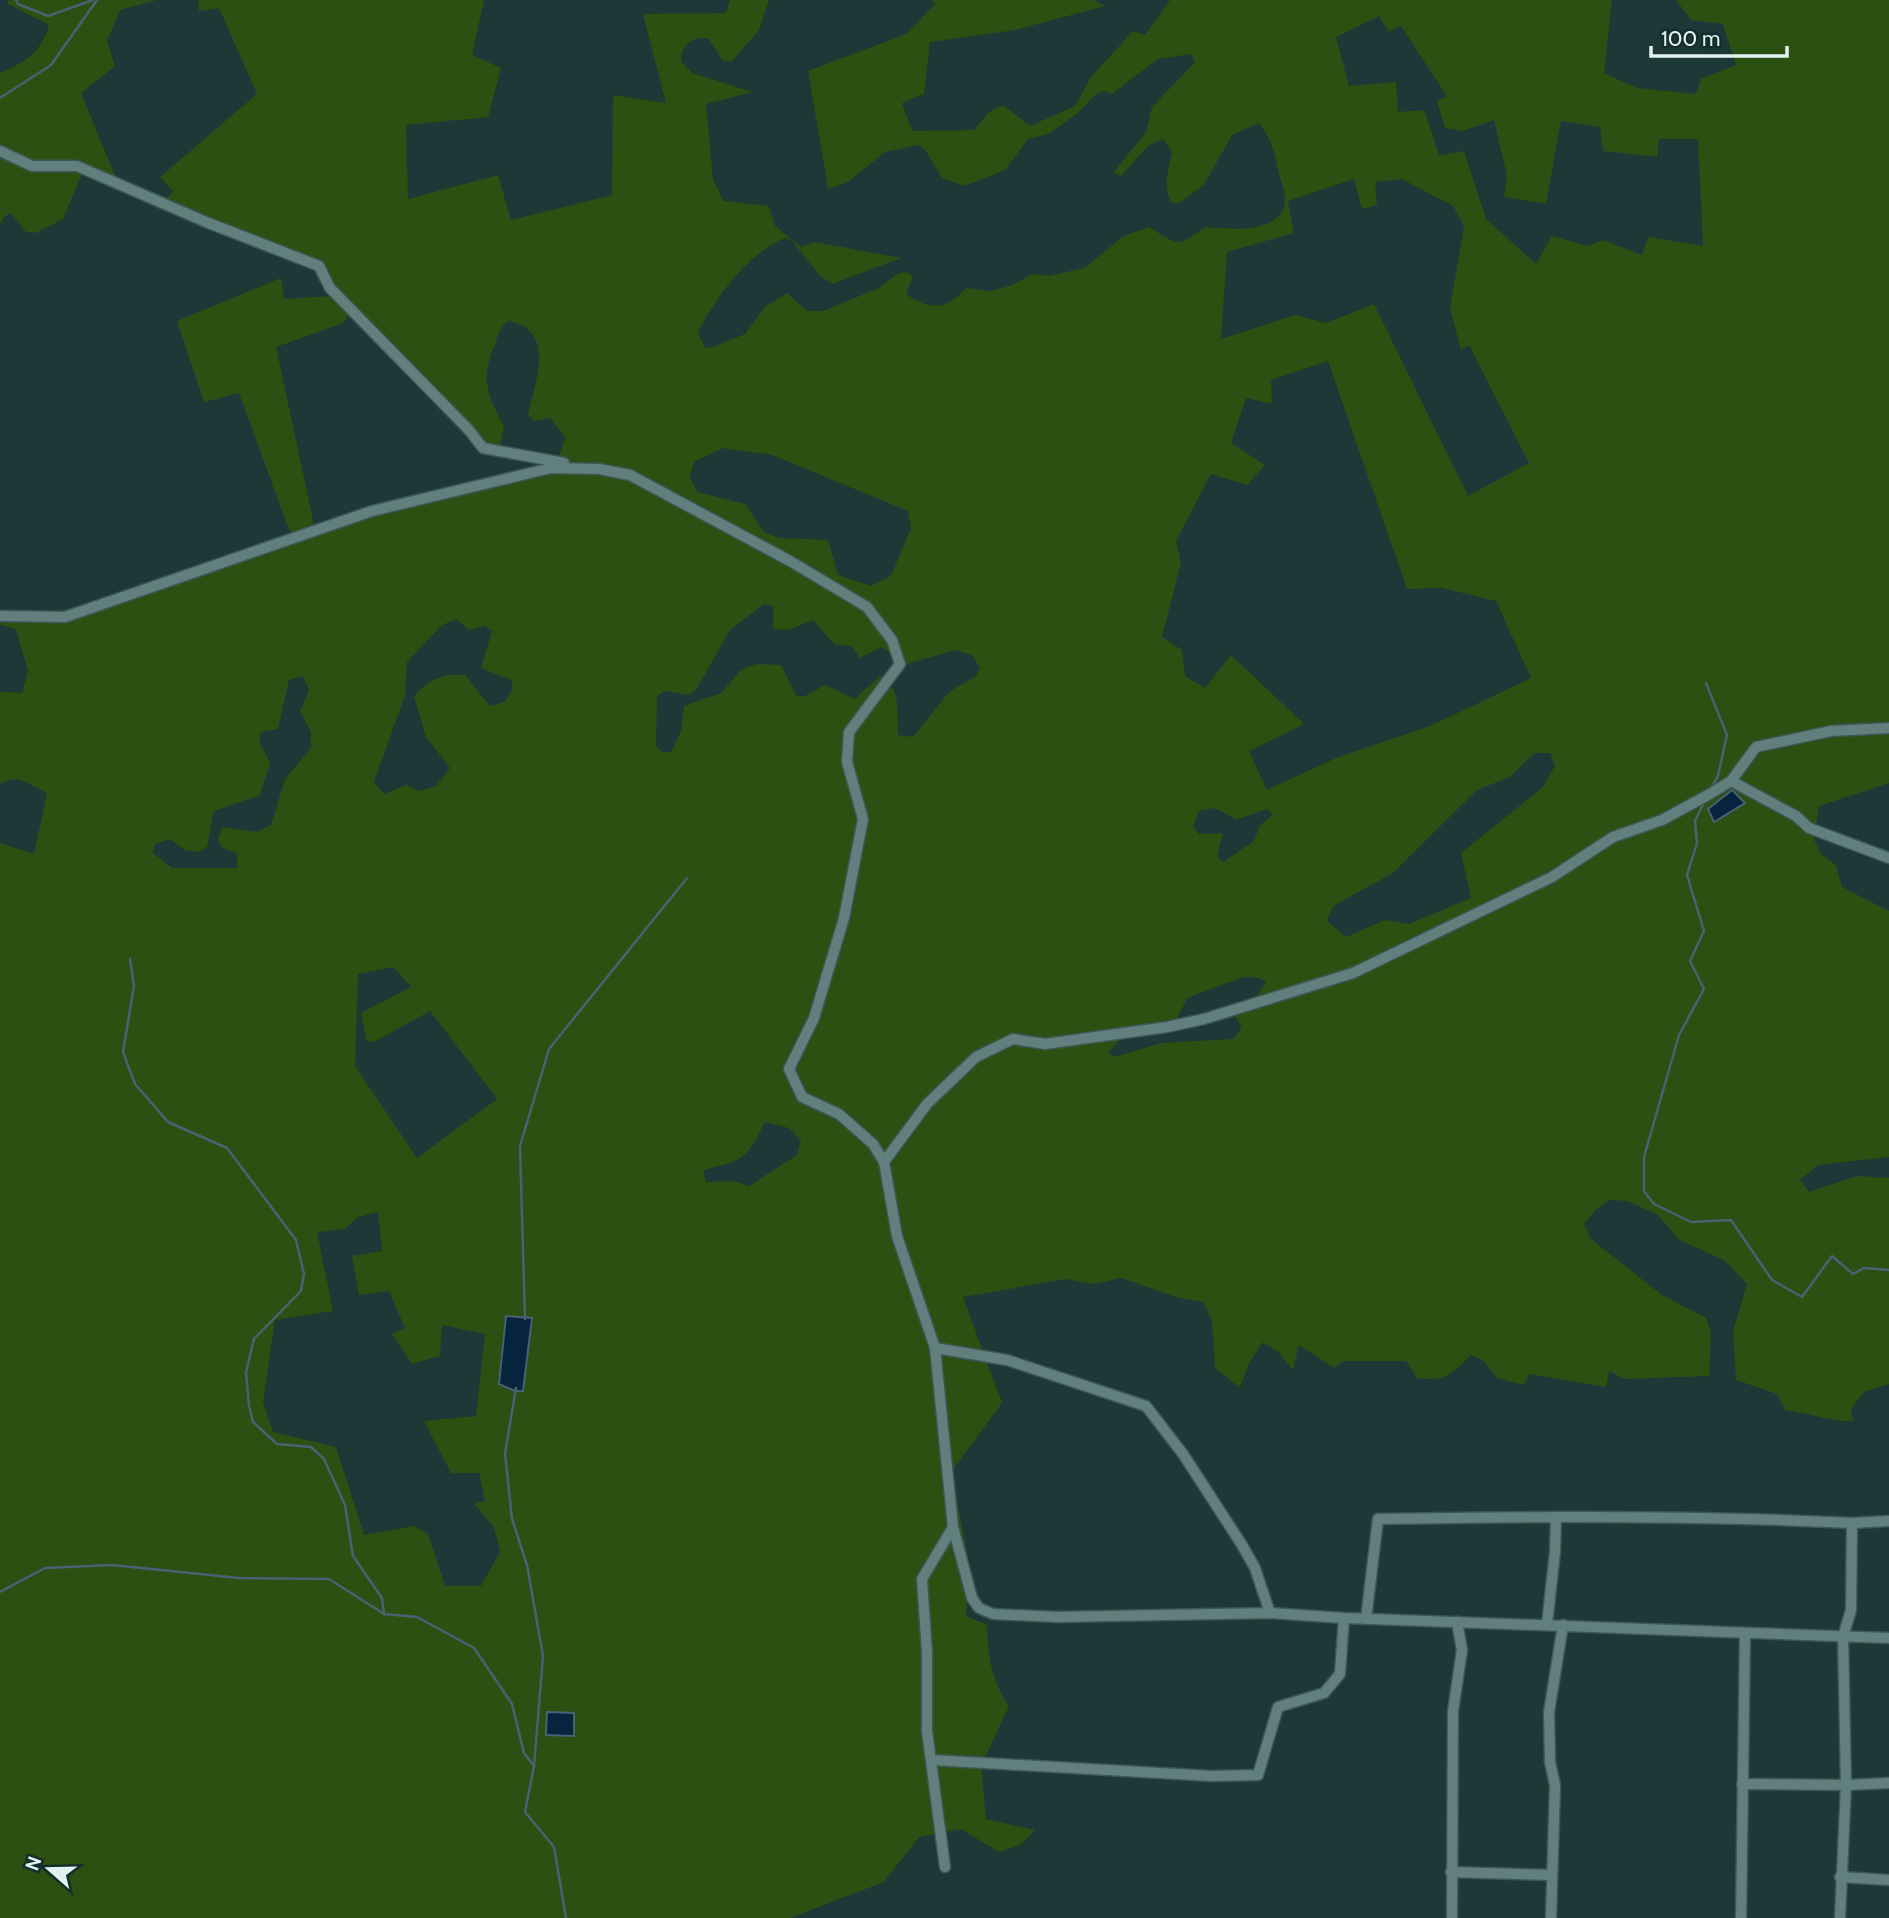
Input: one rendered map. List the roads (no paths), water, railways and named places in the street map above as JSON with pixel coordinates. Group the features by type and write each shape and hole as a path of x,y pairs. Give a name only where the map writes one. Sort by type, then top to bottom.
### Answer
{"street":[{"path":"0,150 33,166 77,166 206,222 319,266 330,288 468,429 483,448 630,475 790,561 867,607 892,640 900,664 849,732 847,762 863,819 844,918 814,1018 789,1069 802,1097 839,1114 873,1144 884,1162 897,1236 935,1348 953,1527 972,1598 979,1608 993,1614 1058,1616 1270,1613 1366,1619 1889,1638"},
{"path":"0,616 65,617 372,511 551,468 599,470"},
{"path":"884,1162 927,1104 966,1066 976,1057 1013,1039 1045,1044 1204,1020 1353,973 1552,877 1613,837 1662,820 1705,796 1731,780 1756,747 1831,731 1889,728"},
{"path":"1731,780 1796,816 1809,828 1889,858"},
{"path":"935,1348 1007,1360 1146,1406 1183,1454 1242,1545 1255,1568 1270,1613"},
{"path":"1547,1624 1556,1517"},
{"path":"1366,1619 1378,1519 1556,1517 1763,1519 1852,1523 1889,1521"},
{"path":"1840,1918 1846,1785 1843,1637 1851,1610 1852,1523"},
{"path":"945,1867 927,1731 927,1653 922,1579 953,1527"},
{"path":"932,1759 1212,1776 1258,1775 1278,1707 1324,1693 1340,1674 1345,1618"},
{"path":"1452,1918 1453,1711 1462,1650 1457,1622"},
{"path":"1550,1918 1555,1785 1550,1762 1549,1712 1563,1625"},
{"path":"1741,1918 1745,1634"},
{"path":"1742,1784 1889,1783"},
{"path":"1451,1872 1551,1875"},
{"path":"1840,1877 1889,1880"}],"water":[{"path":"1732,790 1745,803 1714,822 1708,809"},
{"path":"506,1316 532,1318 523,1391 515,1391 499,1384"},
{"path":"547,1712 574,1713 574,1736 546,1735"}],"waterway":[{"path":"16,0 18,4 48,16 93,0"},
{"path":"0,98 51,65 97,0"},
{"path":"1706,683 1727,735 1718,776 1711,788"},
{"path":"1705,800 1695,821 1697,843 1687,875 1704,931 1690,961 1704,989 1679,1035 1644,1157 1644,1191 1654,1204 1691,1222 1731,1220 1772,1280 1802,1297 1832,1256 1853,1274 1864,1268 1889,1270"},
{"path":"525,1319 520,1146 549,1049 687,878"},
{"path":"130,959 134,986 123,1052 135,1084 168,1122 227,1148 296,1240 304,1274 301,1291 254,1339 246,1372 249,1406 253,1422 277,1444 311,1447 324,1459 345,1505 353,1556 382,1598 384,1614"},
{"path":"516,1388 505,1453 512,1519 527,1565 543,1656 534,1766 525,1812 554,1847 566,1918"},
{"path":"0,1592 45,1568 112,1565 239,1578 329,1579 384,1614 417,1617 474,1648 512,1704 524,1753 534,1766"}]}
